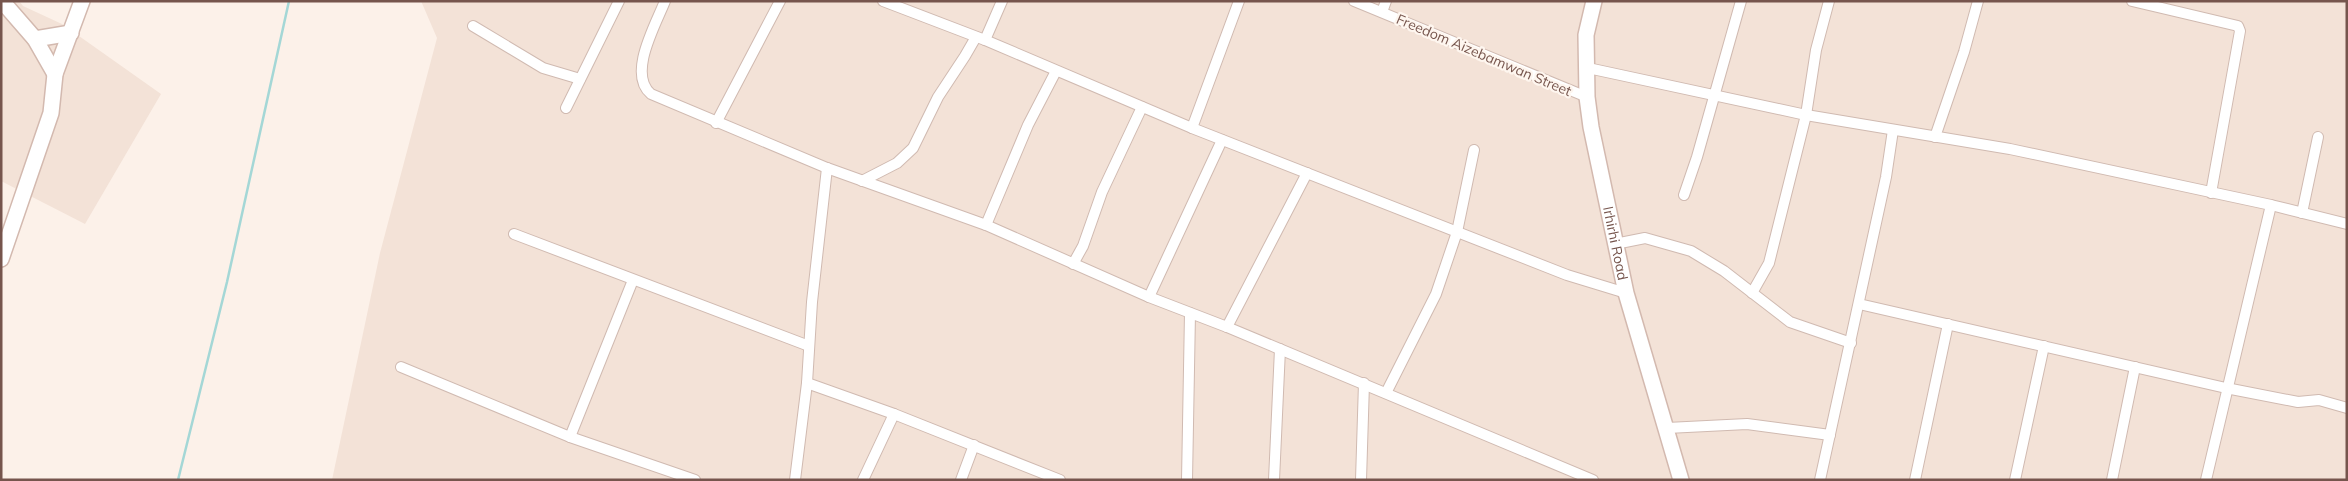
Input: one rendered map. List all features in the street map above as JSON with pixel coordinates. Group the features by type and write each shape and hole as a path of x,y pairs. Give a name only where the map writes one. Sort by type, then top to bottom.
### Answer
{"street":[{"path":"2,1 35,40 55,74"},
{"path":"1,259 51,113 55,74 82,1"},
{"path":"566,108 619,1"},
{"path":"665,1 647,45 641,72 642,83 651,94 716,123 827,168 986,225 1149,297 1364,383 1593,480"},
{"path":"716,123 780,1"},
{"path":"883,1 980,38 1222,140 1568,275 1626,293"},
{"path":"862,180 897,163 913,148 938,97 980,38 1002,1"},
{"path":"1192,128 1239,1"},
{"name":"Freedom Aizebamwan Street","path":"1354,1 1564,90 1587,97"},
{"path":"1382,12 1386,1"},
{"name":"Irhirhi Road","path":"1594,1 1586,35 1587,97 1591,127 1626,293 1681,480"},
{"path":"1684,195 1697,157 1741,1"},
{"path":"1752,293 1768,263 1806,115 1816,50 1829,1"},
{"path":"1935,137 1964,52 1978,1"},
{"path":"2132,1 2238,26 2240,31 2211,192"},
{"path":"473,26 543,68 580,79"},
{"path":"35,40 71,33"},
{"path":"1588,68 1806,115 2010,149 2270,205 2347,224"},
{"path":"986,225 1028,125 1056,71"},
{"path":"1073,264 1083,246 1102,192 1142,107"},
{"path":"1820,480 1886,177 1893,130"},
{"path":"2302,213 2318,138"},
{"path":"1149,297 1222,140"},
{"path":"1386,393 1436,294 1457,232 1474,150"},
{"path":"795,480 807,383 827,168"},
{"path":"1227,327 1307,173"},
{"path":"2208,479 2226,388 2270,205"},
{"path":"514,234 809,346"},
{"path":"1615,244 1645,238 1691,251 1724,271 1790,322 1851,343"},
{"path":"570,437 633,280"},
{"path":"1859,304 2226,388 2298,402 2319,400 2347,408"},
{"path":"1186,480 1190,313"},
{"path":"1915,480 1948,324"},
{"path":"2015,480 2044,346"},
{"path":"1274,480 1280,349"},
{"path":"2112,480 2136,367"},
{"path":"402,368 570,437 695,480"},
{"path":"807,383 894,414 1060,480"},
{"path":"1361,480 1364,383"},
{"path":"864,480 894,414"},
{"path":"1667,428 1747,424 1830,434"},
{"path":"961,480 974,445"}],"shaded area":[{"path":"1,1 19,1 23,6 62,24 161,94 85,224 1,181"},
{"path":"421,1 2347,1 2347,480 332,480 380,253 437,38"}],"waterway":[{"path":"178,480 227,282 289,1"}]}
